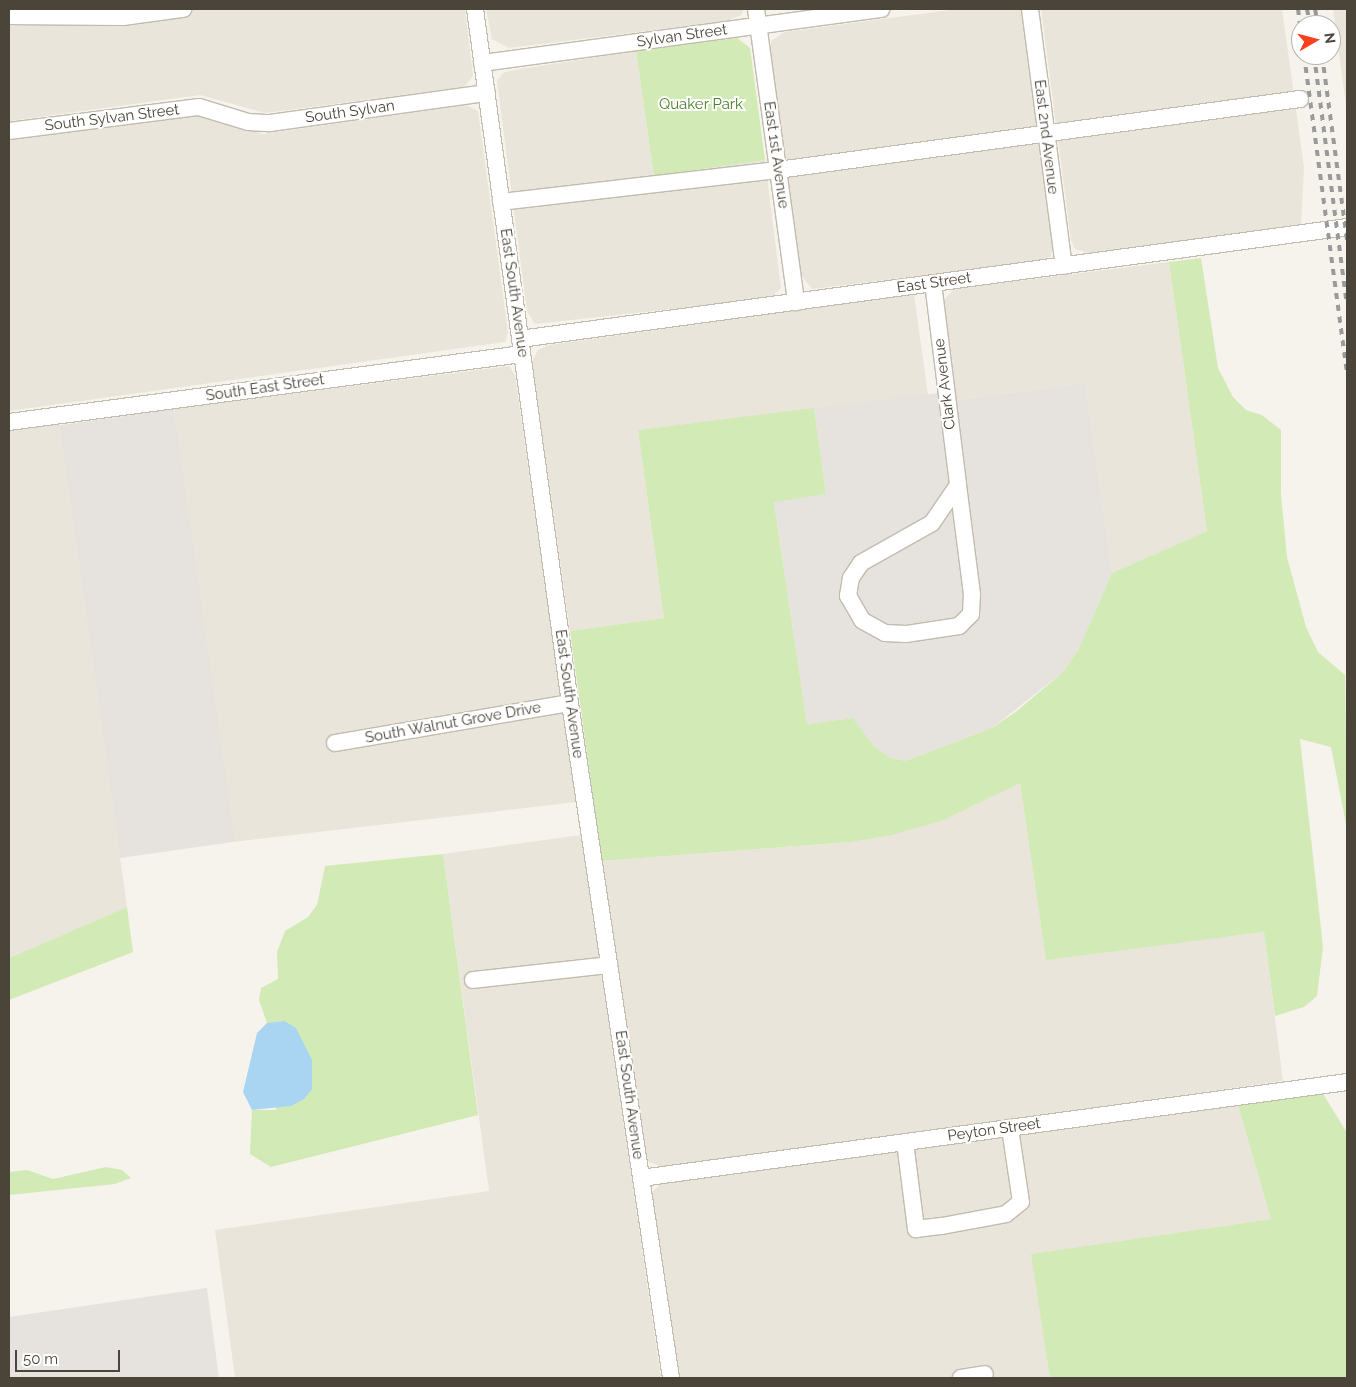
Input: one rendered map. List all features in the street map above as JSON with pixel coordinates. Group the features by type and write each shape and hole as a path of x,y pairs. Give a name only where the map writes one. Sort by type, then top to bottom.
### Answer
{"street":[{"path":"9,16 123,17 183,9"},
{"name":"East South Avenue","path":"475,9 570,703 671,1378"},
{"name":"East 1st Avenue","path":"756,9 796,302"},
{"name":"Sylvan Street","path":"482,63 881,9"},
{"name":"East 2nd Avenue","path":"1030,9 1064,266"},
{"name":"South Sylvan","path":"215,109 248,122 270,123 487,94"},
{"path":"501,202 778,170 1300,99"},
{"name":"South Sylvan Street","path":"9,131 192,107 215,109"},
{"name":"East Street","path":"521,346 796,302 1347,227"},
{"name":"Clark Avenue","path":"933,283 972,594 971,614 959,626 906,634 885,633 862,620 848,596 851,578 861,562 932,523 958,486"},
{"name":"South East Street","path":"9,422 521,346"},
{"name":"South Walnut Grove Drive","path":"335,743 570,703"},
{"path":"473,980 610,965"},
{"name":"Peyton Street","path":"641,1178 1347,1082"},
{"path":"905,1142 913,1221 916,1229 934,1227 1006,1214 1020,1202 1010,1128"},
{"path":"961,1378 985,1374"}],"shaded area":[{"path":"9,9 465,9 473,76 464,87 265,113 200,95 9,121"},
{"path":"486,9 744,9 741,15 727,21 509,48 492,39"},
{"path":"958,9 1020,9 1022,12 1053,242 1051,256 1041,261 812,289 801,275 769,52 771,41 785,32"},
{"path":"1041,9 1282,9 1304,167 1301,225 1089,253 1075,249 1071,240"},
{"path":"1333,9 1347,9 1347,113 1341,65 1341,15 1334,15"},
{"path":"636,51 654,176 765,160 781,288 770,298 535,324 527,311 497,81 503,73 514,70"},
{"path":"466,105 478,111 508,332 505,342 9,411 9,140 199,115 263,134"},
{"path":"1169,262 1207,531 1112,573 1085,383 956,400 943,301 954,289"},
{"path":"914,294 928,395 638,430 664,618 570,631 532,362 538,350 549,345"},
{"path":"509,366 515,375 576,802 233,842 174,409"},
{"path":"1085,383 1112,573 1078,650 1063,672 992,728 905,761 889,757 874,746 853,718 807,724 774,501 826,494 814,408 955,391 956,400"},
{"path":"174,409 235,842 120,858 59,425"},
{"path":"59,424 127,907 9,958 9,431"},
{"path":"1020,783 1046,959 1264,932 1283,1081 672,1166 662,1167 649,1162 644,1153 602,861 850,842 944,820"},
{"path":"581,835 661,1378 235,1378 215,1230 489,1191 443,854"},
{"path":"1237,1102 1271,1219 1032,1254 1050,1378 677,1378 651,1200 652,1192 662,1183"},
{"path":"207,1288 219,1378 9,1378 9,1317"}],"green space":[{"name":"Quaker Park","path":"737,38 750,48 765,160 654,176 636,51"},
{"path":"1201,258 1218,368 1233,397 1246,410 1262,415 1281,430 1281,495 1287,557 1306,627 1318,652 1345,675 1347,829 1331,747 1300,739 1323,947 1317,996 1304,1007 1275,1016 1264,932 1046,960 1020,783 944,820 892,835 850,842 602,861 570,631 664,618 638,430 814,408 826,494 774,502 807,724 853,718 874,746 889,757 905,761 992,728 1017,711 1063,672 1078,650 1112,573 1207,531 1169,262"},
{"path":"443,854 478,1115 271,1167 250,1154 252,1110 276,1110 284,1021 267,1023 259,1000 261,988 278,979 277,952 285,931 308,917 317,905 325,866"},
{"path":"127,907 133,952 9,1000 9,958"},
{"path":"1322,1092 1347,1133 1347,1378 1050,1378 1031,1254 1271,1219 1237,1102"},
{"path":"106,1167 122,1170 131,1178 115,1184 9,1195 9,1172 27,1170 53,1179"}],"water":[{"path":"284,1021 296,1028 312,1060 312,1089 304,1099 291,1106 252,1110 243,1092 257,1033 267,1023"}],"railway":[{"path":"1298,9 1299,15"},
{"path":"1307,9 1308,15"},
{"path":"1315,9 1316,15"},
{"path":"1305,65 1347,375"},
{"path":"1315,65 1347,304"},
{"path":"1323,65 1347,240"}]}
